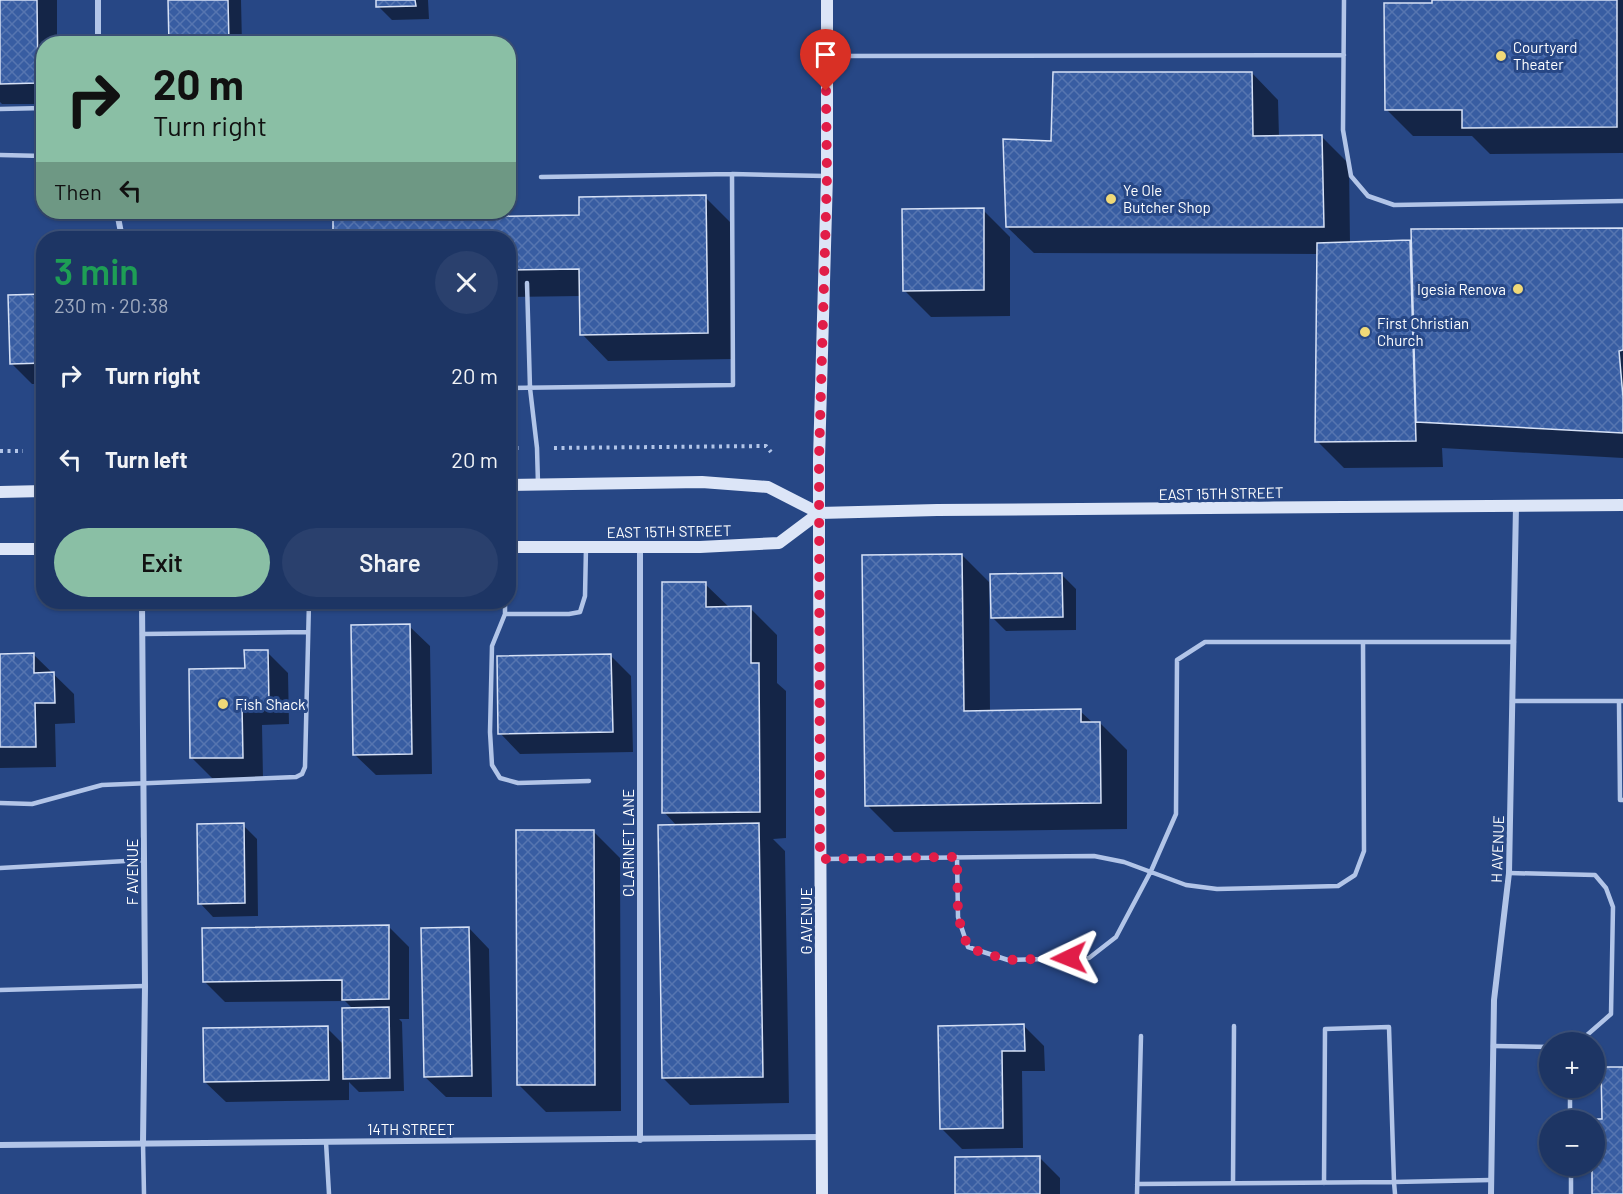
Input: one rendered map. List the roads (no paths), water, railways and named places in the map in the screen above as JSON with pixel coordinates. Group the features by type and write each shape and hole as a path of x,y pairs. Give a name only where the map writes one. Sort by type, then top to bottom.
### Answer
{"main road":[{"name":"G AVENUE","path":"822,1194 819,459 827,176 827,0"},
{"name":"EAST 15TH STREET","path":"516,485 702,482 768,487 819,513 937,510 1623,505"},
{"path":"0,492 36,491"},
{"name":"EAST 15TH STREET","path":"516,547 700,547 779,543 819,513"},
{"path":"0,549 36,549"}],"street":[{"path":"98,0 98,36"},
{"name":"H AVENUE","path":"1491,1194 1494,999 1509,873 1516,505"},
{"name":"CLARINET LANE","path":"640,547 640,1140"},
{"name":"F AVENUE","path":"142,609 144,1143"},
{"name":"14TH STREET","path":"0,1145 822,1137"}],"lane":[{"path":"1344,0 1343,130 1351,176 1368,196 1394,206 1623,201"},
{"path":"826,56 1344,55"},
{"path":"0,109 36,108"},
{"path":"0,155 36,156"},
{"path":"516,388 733,385 732,174"},
{"path":"541,177 732,174 827,176"},
{"path":"527,284 530,388 537,448 538,484"},
{"path":"505,614 580,612 585,596 586,547"},
{"path":"0,803 32,804 102,785 296,777 302,774 305,767 309,609"},
{"path":"505,609 492,646 490,732 492,765 500,778 518,783 589,781"},
{"path":"142,634 308,632"},
{"path":"957,857 958,917 968,948 1008,960 1089,958 1116,938 1151,871 1176,814 1177,660 1205,642 1514,642"},
{"path":"820,859 1094,856 1124,862 1186,885 1217,889 1338,886 1355,875 1364,851 1364,642"},
{"path":"1512,701 1621,701 1620,800 1623,800"},
{"path":"0,868 144,860"},
{"path":"1509,873 1595,875 1606,888 1612,908 1611,1014 1590,1032"},
{"path":"0,990 145,986"},
{"path":"1233,1184 1234,1026"},
{"path":"1324,1183 1325,1029 1389,1028 1395,1194"},
{"path":"1137,1194 1141,1036"},
{"path":"1493,1046 1539,1047"},
{"path":"326,1142 329,1194"},
{"path":"144,1143 144,1194"},
{"path":"1571,1176 1571,1194"},
{"path":"1137,1184 1491,1180"}],"place":[{"name":"Courtyard Theater","path":"1501,56"},
{"name":"Ye Ole Butcher Shop","path":"1111,199"},
{"name":"Igesia Renova","path":"1518,289"},
{"name":"First Christian Church","path":"1365,332"},
{"name":"Fish Shack","path":"223,704"}]}
